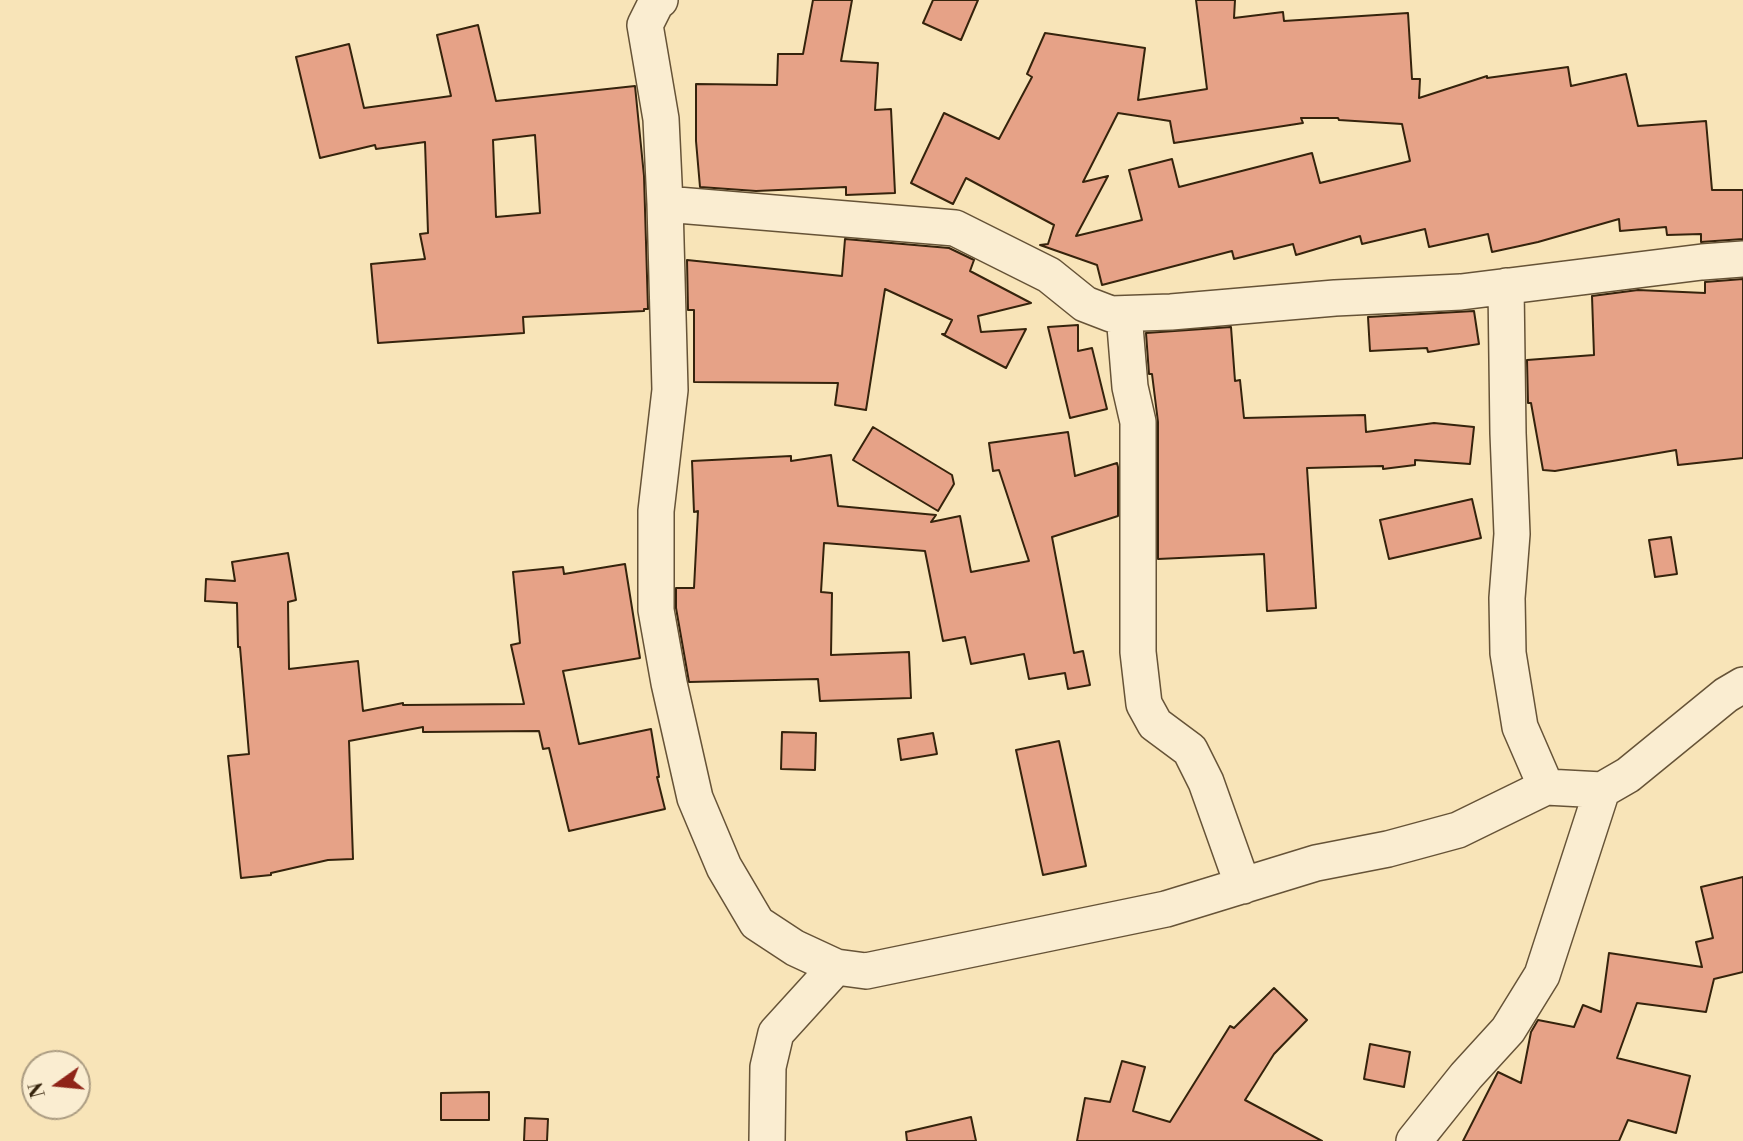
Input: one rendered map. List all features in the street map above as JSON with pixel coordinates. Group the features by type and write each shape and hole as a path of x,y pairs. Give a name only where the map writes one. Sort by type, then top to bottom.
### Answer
{"street":[{"path":"660,0 645,25 661,119 670,390 656,512 656,610 695,798 731,878 757,923 795,948 836,967 866,971 1166,909 1316,863 1388,849 1458,831 1546,787 1602,790 1628,775 1726,695 1743,685"},
{"path":"665,204 955,228 1049,275 1085,304 1111,314 1171,313 1335,298 1461,292 1743,259"},
{"path":"1506,286 1507,433 1512,534 1507,598 1508,653 1520,727 1546,787"},
{"path":"1124,314 1130,387 1138,422 1138,652 1144,705 1155,724 1190,750 1206,782 1243,886"},
{"path":"1414,1141 1466,1076 1508,1030 1542,975 1602,790"},
{"path":"767,1141 768,1068 776,1032 836,967"}],"building":[{"path":"813,0 852,0 841,61 878,63 875,110 891,109 895,193 846,195 846,187 756,191 700,187 696,141 696,84 777,85 778,54 803,54"},
{"path":"933,0 978,0 961,40 923,23"},
{"path":"1196,0 1235,0 1234,18 1283,12 1284,21 1408,13 1412,79 1420,79 1419,98 1487,76 1568,67 1571,86 1626,74 1638,126 1706,121 1712,190 1743,190 1743,239 1701,242 1701,234 1667,235 1666,227 1620,231 1619,219 1492,252 1488,234 1429,247 1425,229 1362,244 1360,236 1296,255 1293,244 1234,259 1232,251 1102,285 1097,265 1040,245 1048,244 1054,225 966,178 953,204 911,183 944,113 999,139 1032,77 1027,74 1045,33 1145,48 1138,100 1207,89","holes":["1118,113 1170,121 1174,143 1303,123 1301,118 1338,118 1402,124 1410,161 1320,183 1312,153 1179,187 1172,159 1129,170 1142,220 1076,236 1108,176 1083,182"]},
{"path":"478,25 496,101 635,86 644,176 648,309 523,317 524,333 378,343 371,264 425,259 420,234 428,233 425,142 376,149 375,145 320,158 296,57 349,44 364,108 451,96 437,35","holes":["535,135 540,213 496,217 493,140"]},
{"path":"845,239 949,248 974,260 970,271 1031,303 978,316 981,332 1026,329 1006,368 942,334 945,334 952,320 885,289 866,410 835,405 838,383 694,382 694,310 688,310 687,260 842,276"},
{"path":"1743,279 1743,458 1678,465 1676,450 1555,471 1543,470 1531,403 1528,403 1527,360 1594,355 1592,296 1638,290 1705,293 1705,282"},
{"path":"1474,311 1479,344 1428,352 1427,348 1370,351 1368,317"},
{"path":"1078,325 1078,351 1092,348 1107,409 1070,418 1048,327"},
{"path":"1231,327 1235,381 1240,380 1244,418 1365,415 1366,432 1434,423 1474,427 1470,464 1415,460 1415,465 1383,469 1383,466 1307,468 1316,608 1267,611 1264,554 1158,559 1158,422 1152,374 1149,374 1146,333"},
{"path":"873,427 952,475 954,484 938,511 853,460"},
{"path":"1068,432 1075,476 1117,463 1118,467 1118,516 1052,537 1074,653 1083,651 1090,685 1068,689 1065,673 1029,679 1024,654 971,664 965,637 943,641 925,551 824,543 821,592 832,593 831,655 909,652 911,698 820,701 818,679 689,682 676,608 676,588 694,588 698,511 694,512 692,461 791,456 791,461 831,455 838,506 936,515 931,522 960,516 971,572 1029,561 999,470 993,471 989,443"},
{"path":"1472,499 1481,538 1389,559 1380,520"},
{"path":"1671,537 1677,574 1655,577 1649,540"},
{"path":"288,553 296,600 288,602 289,669 358,661 363,711 403,703 524,704 511,645 520,643 513,572 563,567 564,574 625,564 640,658 563,671 579,744 651,729 657,777 665,809 569,831 549,748 543,749 539,731 423,732 423,727 349,741 353,859 328,860 271,875 241,878 228,756 249,754 238,647 237,603 205,601 206,579 235,581 232,562"},
{"path":"782,732 816,733 815,770 781,769"},
{"path":"933,733 937,754 901,760 898,739"},
{"path":"1059,741 1086,866 1043,875 1016,750"},
{"path":"1743,877 1743,972 1714,979 1706,1012 1637,1003 1617,1058 1690,1076 1676,1133 1628,1120 1619,1141 1463,1141 1498,1072 1521,1083 1531,1032 1538,1020 1574,1027 1583,1005 1601,1012 1609,953 1702,967 1696,942 1713,938 1701,887"},
{"path":"1274,988 1307,1020 1274,1054 1245,1100 1322,1141 1077,1141 1085,1098 1110,1102 1122,1061 1145,1067 1133,1111 1170,1122 1230,1026 1234,1028"},
{"path":"1370,1044 1410,1052 1404,1087 1364,1079"},
{"path":"489,1092 489,1120 441,1120 441,1093"},
{"path":"971,1117 976,1141 907,1141 906,1132"},
{"path":"525,1118 548,1119 547,1141 524,1141"}]}
